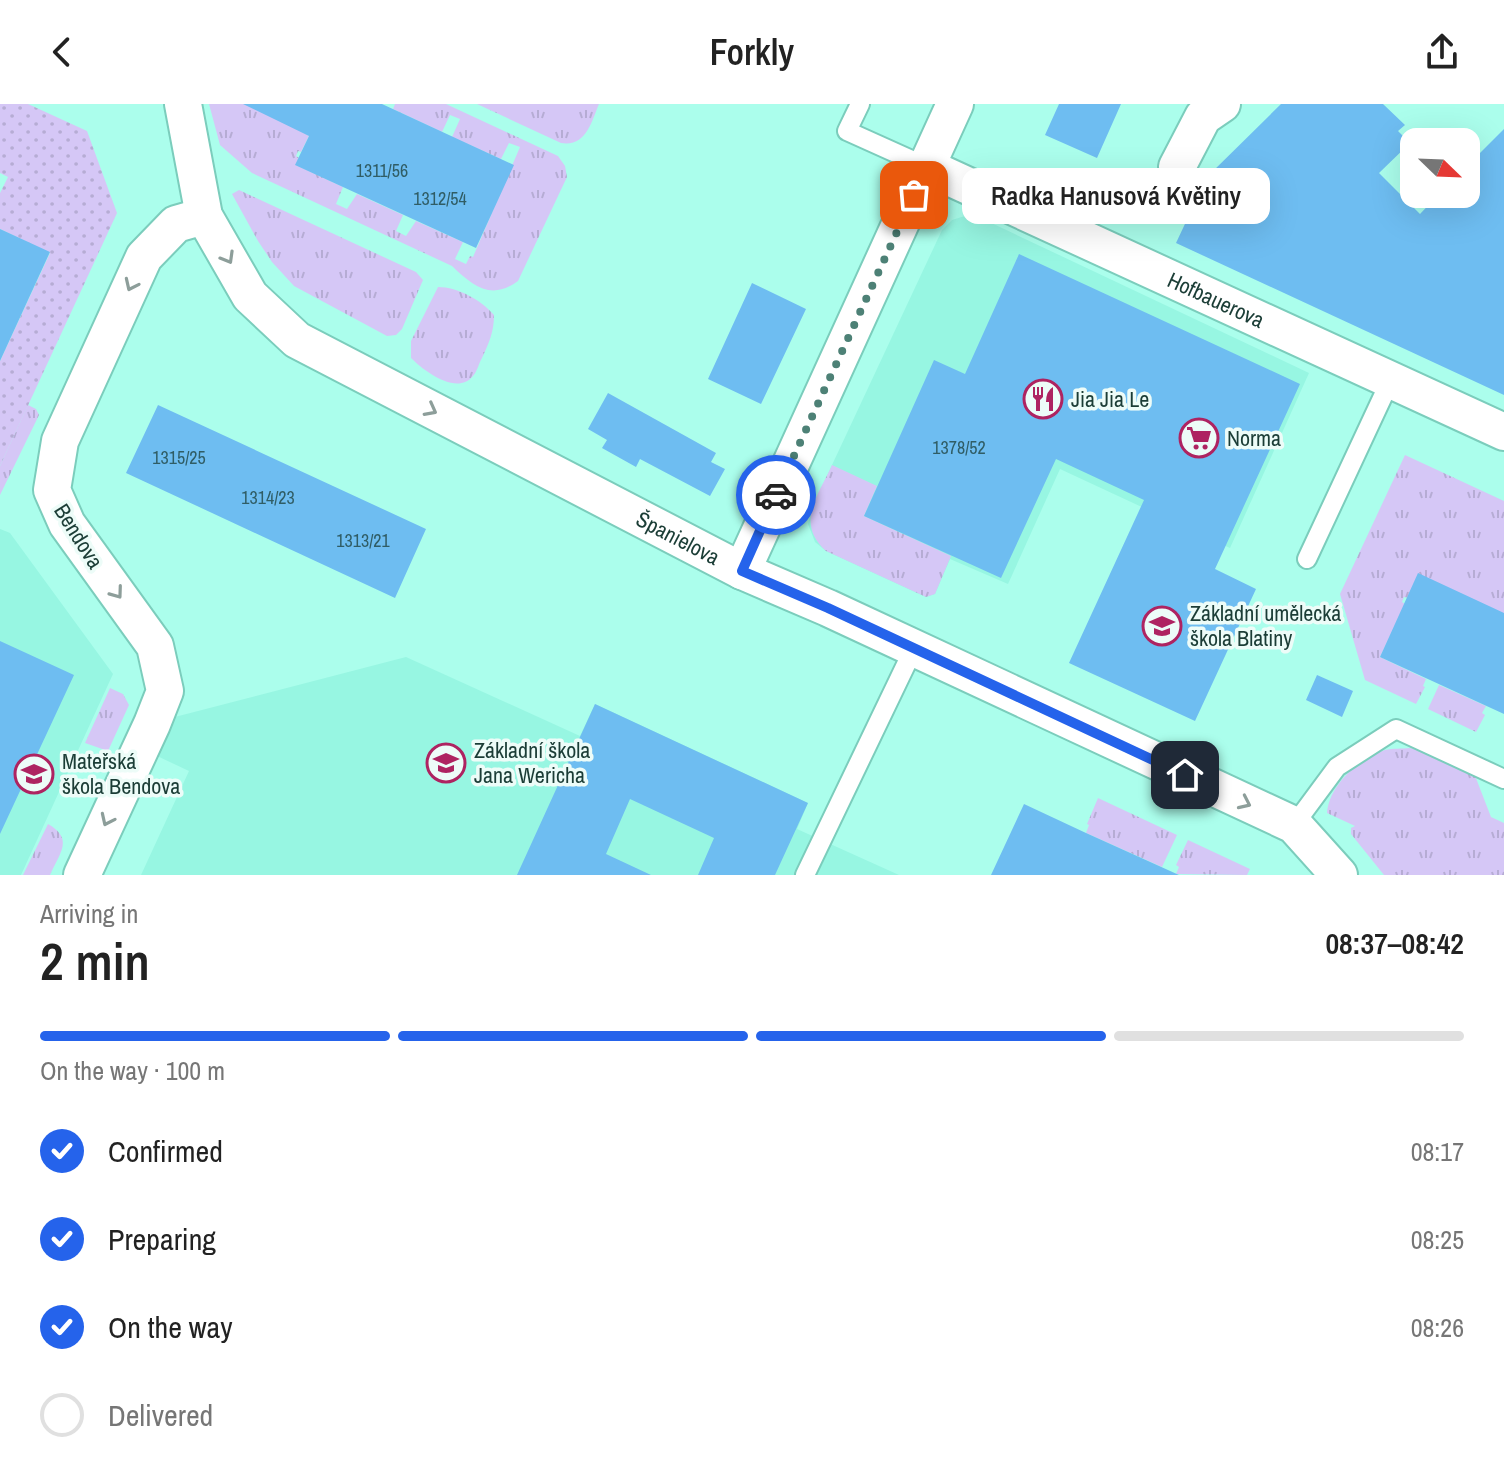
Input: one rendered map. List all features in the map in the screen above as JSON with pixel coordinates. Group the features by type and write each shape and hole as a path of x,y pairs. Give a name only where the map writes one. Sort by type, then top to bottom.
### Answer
{"street":[{"name":"Španielova","path":"183,104 204,216 250,296 297,340 742,571 1294,825 1339,875"},
{"path":"742,571 955,104"},
{"path":"1177,167 1203,117 1222,104"},
{"name":"Hofbauerova","path":"927,167 1504,432"},
{"name":"Bendova","path":"82,875 165,691 155,646 67,524 52,490 60,441 144,257 176,224 204,216"}],"lane":[{"path":"860,104 847,131 927,167"},
{"path":"1307,559 1391,379"},
{"path":"805,875 914,648"},
{"path":"1294,825 1337,767 1396,729 1504,779"}],"shaded area":[{"path":"968,215 985,220 1309,373 1230,548 1060,469 1008,584 950,559 935,594 926,597 826,551 815,542 808,524 832,465 942,230 952,220"},
{"name":"Mateřská škola Bendova","path":"0,529 10,533 113,674 21,875 0,875"},
{"name":"Základní škola Jana Wericha","path":"406,657 580,736 595,704 808,803 797,829 899,875 141,875 189,771 155,755 171,718"}],"green space":[{"path":"0,104 28,104 87,131 117,213 0,466 0,361 50,253 0,229 0,193 8,177 0,173"},
{"path":"209,104 259,104 309,136 301,152 298,151 296,165 343,187 336,204 347,209 357,194 403,215 396,231 406,236 416,221 463,242 455,259 466,264 470,256 473,257 520,147 509,143 501,159 452,137 460,119 450,115 442,132 393,109 395,104 446,104 558,156 565,166 567,177 518,281 499,290 491,290 475,285 452,266 252,173 220,145"},
{"path":"477,104 599,104 582,137 561,143"},
{"path":"239,190 416,272 423,280 402,329 396,335 387,336 294,286 258,241 232,194"},
{"path":"438,287 469,295 494,315 487,347 476,372 466,382 450,383 411,358 411,341"},
{"path":"28,405 36,409 39,415 0,495 0,466"},
{"path":"1405,455 1504,501 1504,614 1404,597 1402,602 1405,604 1380,657 1426,679 1416,704 1365,680 1340,594"},
{"path":"832,465 877,486 864,516 951,556 935,594 926,597 826,551 817,541 812,530 812,509"},
{"path":"1439,685 1486,706 1476,732 1428,709"},
{"path":"110,688 123,694 129,705 108,751 85,743"},
{"path":"1410,748 1434,754 1474,773 1491,817 1504,823 1504,875 1384,875 1351,834 1351,828 1355,826 1327,813 1333,793 1355,766 1385,750"},
{"path":"1098,798 1177,835 1162,867 1086,833"},
{"path":"48,824 61,835 61,853 50,875 23,875"},
{"path":"1188,840 1250,869 1247,875 1176,874 1179,867 1176,865"}],"building":[{"path":"243,104 382,104 514,165 476,248 295,165 309,136"},
{"path":"1059,104 1121,104 1097,158 1045,135"},
{"path":"1281,104 1383,104 1405,125 1398,131 1400,153 1379,173 1400,194 1400,208 1414,208 1420,214 1426,208 1480,208 1480,153 1504,129 1504,395 1176,243 1207,177"},
{"path":"0,229 50,252 0,361"},
{"path":"1019,254 1300,384 1215,569 1256,589 1195,721 1069,663 1144,500 1056,459 1001,578 864,516 934,360 965,374"},
{"path":"752,283 806,309 761,404 708,379"},
{"path":"608,393 716,453 711,462 725,469 710,496 640,459 636,467 602,448 607,440 588,429"},
{"path":"158,405 426,529 395,598 126,473"},
{"path":"1418,573 1504,613 1504,714 1380,657"},
{"path":"0,641 74,675 0,834"},
{"path":"1317,675 1353,691 1342,717 1306,700"},
{"path":"595,704 808,803 775,875 698,875 714,838 630,799 606,854 651,875 517,875"},
{"path":"1024,804 1086,833 1179,875 991,875"}],"way so far":[{"path":"776,495 914,195"}],"place":[{"name":"Radka Hanusová Květiny","path":"914,195"},
{"name":"Jia Jia Le","path":"1043,399"},
{"name":"Norma","path":"1199,438"},
{"name":"Základní umělecká škola Blatiny","path":"1162,626"},
{"name":"Základní škola Jana Wericha","path":"446,763"},
{"name":"Mateřská škola Bendova","path":"34,774"}],"route":[{"path":"776,495 742,571 1185,775"}]}
